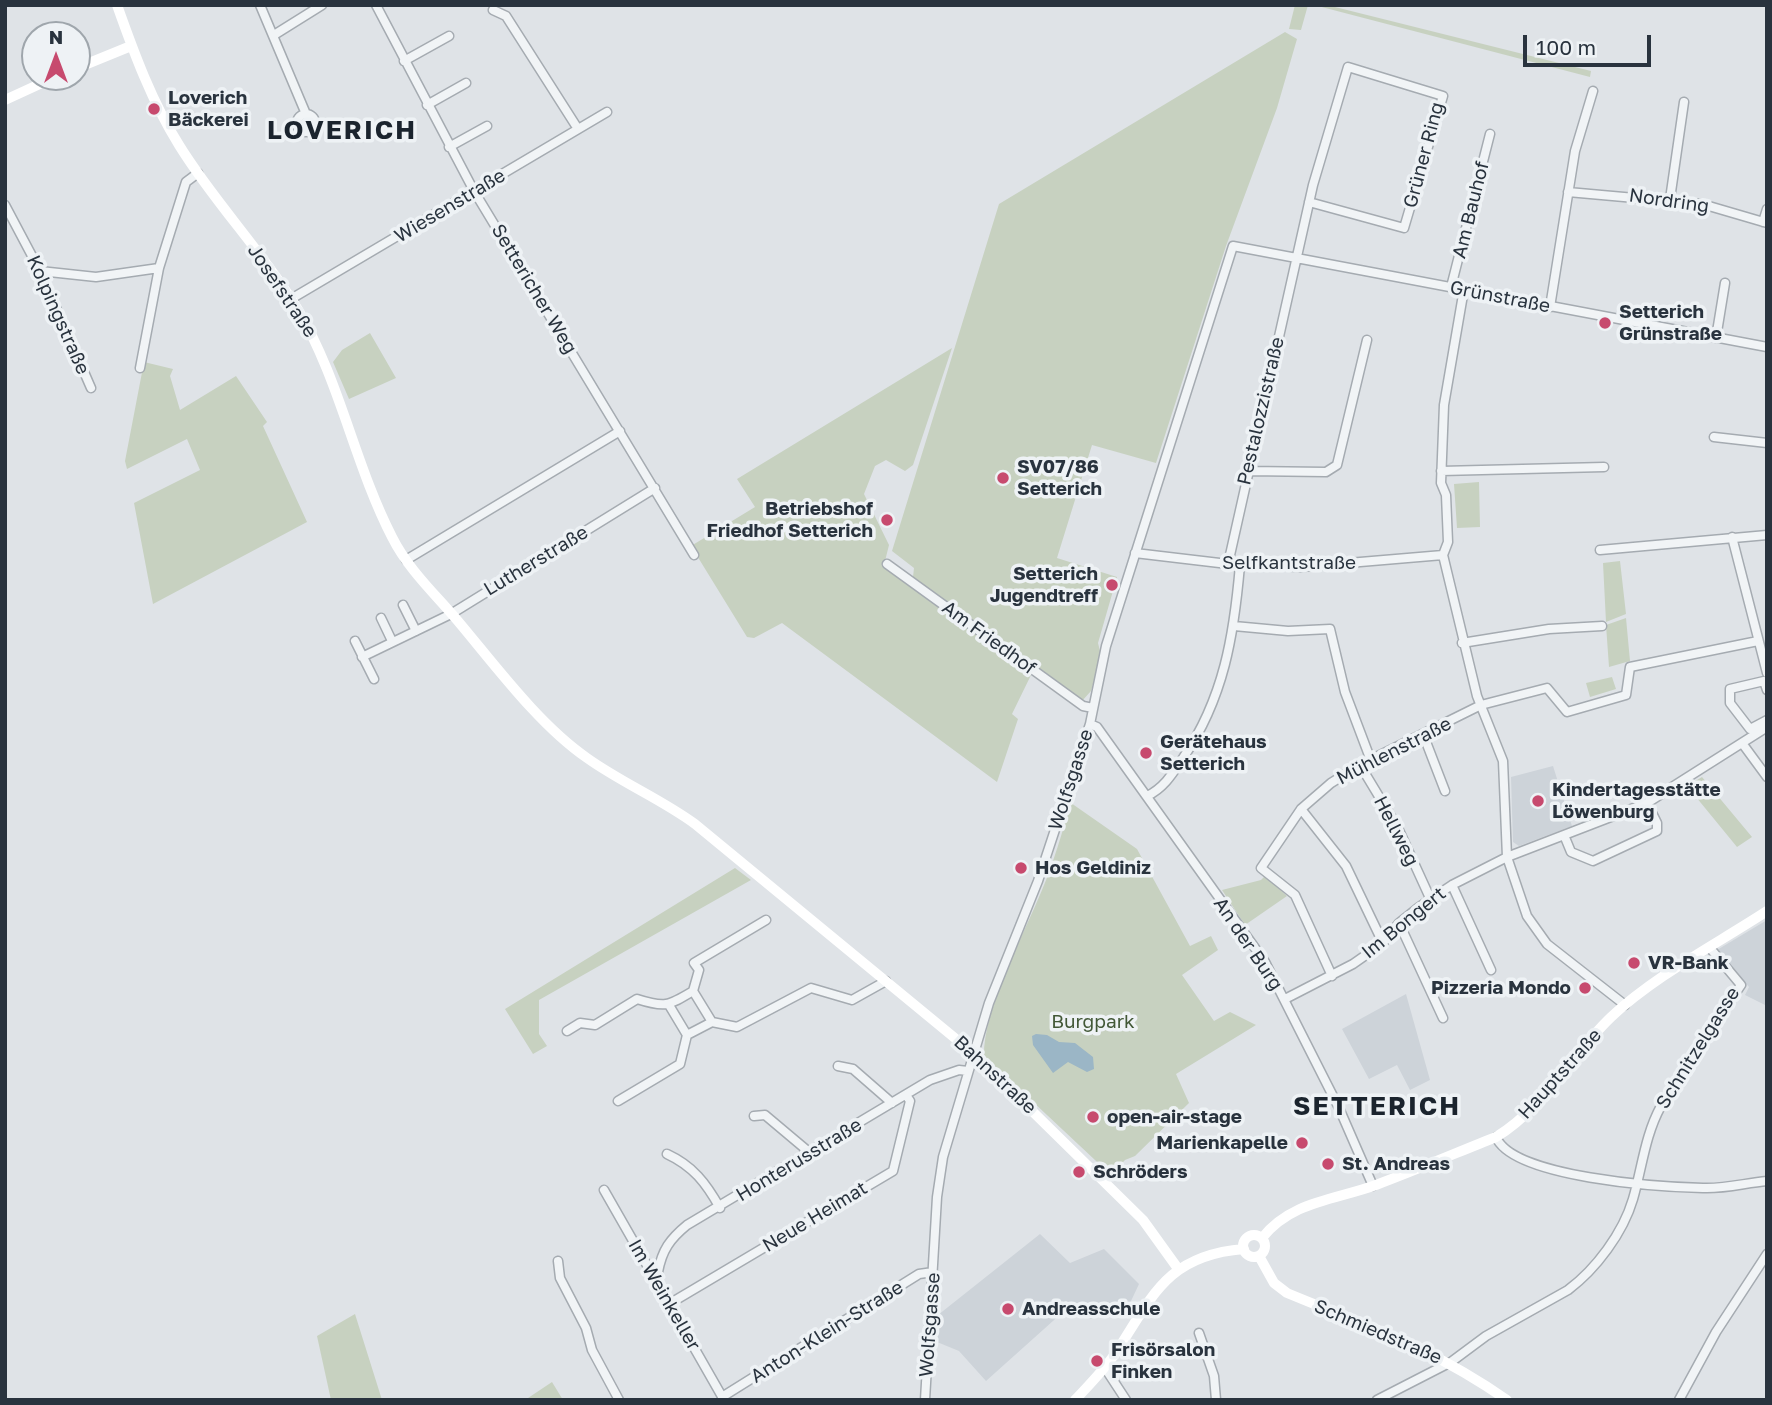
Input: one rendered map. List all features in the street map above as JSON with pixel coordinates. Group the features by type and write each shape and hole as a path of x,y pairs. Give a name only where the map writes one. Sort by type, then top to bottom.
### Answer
{"street":[{"name":"Josefstraße","path":"117,5 158,109 198,173 291,299 321,352 385,522 406,561 483,651 576,750 675,809 789,902"},
{"path":"260,5 306,114"},
{"path":"274,36 322,5"},
{"name":"Settericher Weg","path":"380,7 404,61 474,191 694,555"},
{"path":"493,10 506,16 578,129"},
{"path":"404,61 449,36"},
{"path":"91,62 131,46"},
{"name":"Grüner Ring","path":"1296,260 1309,202 1348,67 1443,96 1404,228 1309,202"},
{"path":"427,104 466,83"},
{"path":"5,100 24,91"},
{"path":"1550,307 1575,151 1593,91"},
{"path":"1670,199 1678,161 1684,102"},
{"name":"Wiesenstraße","path":"291,299 607,112"},
{"path":"449,147 487,126"},
{"name":"Am Bauhof","path":"1451,287 1490,134"},
{"path":"140,368 159,268 187,182 198,173"},
{"name":"Nordring","path":"1568,192 1670,199 1702,204 1765,222"},
{"name":"Kolpingstraße","path":"5,205 40,271 90,388"},
{"path":"1765,222 1767,209"},
{"name":"Grünstraße","path":"1233,246 1767,347"},
{"name":"Wolfsgasse","path":"925,1400 937,1197 943,1157 989,1003 1038,881 1090,724 1106,646 1233,246"},
{"name":"Pestalozzistraße","path":"1228,564 1296,260"},
{"path":"40,271 96,277 159,268"},
{"path":"1716,338 1725,284"},
{"path":"1464,289 1444,405 1441,471 1446,495 1448,542 1443,555 1462,643 1481,705 1503,761 1507,856 1527,916 1547,944 1625,1004"},
{"path":"1248,471 1326,472 1337,465 1367,340"},
{"path":"406,561 620,431"},
{"path":"1714,437 1767,443"},
{"path":"1441,471 1604,467"},
{"name":"Lutherstraße","path":"362,657 451,614 655,488"},
{"path":"1600,550 1767,535"},
{"path":"1732,537 1767,673"},
{"name":"Selfkantstraße","path":"1135,553 1240,565 1334,567 1443,555"},
{"name":"Am Friedhof","path":"887,564 1083,706 1093,708"},
{"path":"1147,796 1158,791 1171,775 1202,727 1222,680 1234,626 1240,565"},
{"path":"403,605 416,631"},
{"path":"381,618 392,641"},
{"path":"1234,626 1288,631 1330,629 1345,692 1370,758"},
{"path":"1462,643 1549,629 1602,626"},
{"path":"355,641 374,679"},
{"name":"Mühlenstraße","path":"1332,976 1295,895 1261,868 1301,809 1331,783 1370,758 1481,705 1547,688 1567,712 1626,695 1630,667 1758,641"},
{"path":"1767,690 1764,681 1730,689 1730,703 1750,729 1767,720"},
{"name":"An der Burg","path":"1090,724 1097,727 1265,962 1339,1108 1373,1186"},
{"name":"Im Bongert","path":"1285,999 1332,976 1383,943 1399,923 1430,898 1452,885 1507,856 1647,803 1767,727"},
{"path":"1423,734 1445,791"},
{"path":"1742,743 1767,777"},
{"name":"Hellweg","path":"1360,765 1398,828 1430,898"},
{"path":"1564,835 1572,852 1593,861 1657,831 1657,823 1647,803"},
{"path":"1301,809 1346,866 1383,943"},
{"path":"1452,885 1491,970"},
{"name":"Bahnstraße","path":"789,902 973,1053 1143,1220 1179,1269"},
{"name":"Hauptstraße","path":"1262,1238 1275,1223 1310,1204 1373,1186 1496,1137 1529,1113 1593,1036 1625,1004 1767,911"},
{"path":"567,1031 580,1023 595,1025 637,999 661,1007 669,1005 693,991 699,970 694,963 766,920"},
{"path":"1399,923 1443,1018"},
{"name":"Schnitzelgasse","path":"1377,1400 1451,1362 1486,1336 1579,1282 1625,1221 1661,1105 1741,985 1710,948"},
{"path":"687,1035 712,1022 737,1027 811,988 852,1000 886,981"},
{"path":"693,991 712,1022"},
{"path":"618,1101 680,1064 687,1035 669,1005"},
{"path":"838,1066 853,1069 892,1103"},
{"name":"Honterusstraße","path":"652,1275 658,1272 661,1254 672,1238 930,1080 959,1070 968,1071"},
{"name":"Neue Heimat","path":"669,1304 892,1171 910,1101 906,1095"},
{"path":"754,1116 765,1115 809,1152"},
{"path":"1496,1137 1507,1152 1527,1162 1570,1174 1637,1184 1713,1188 1767,1181"},
{"path":"667,1154 682,1161 704,1181 720,1208"},
{"name":"Im Weinkeller","path":"604,1190 723,1399"},
{"path":"1249,1237 1262,1238 1265,1248 1259,1256 1251,1257 1244,1249 1249,1237"},
{"path":"1075,1400 1105,1368 1150,1295 1179,1269 1214,1253 1244,1249"},
{"path":"1679,1400 1716,1332 1767,1254"},
{"name":"Schmiedstraße","path":"1259,1256 1274,1283 1287,1293 1389,1332 1451,1362 1507,1400"},
{"path":"558,1261 560,1278 586,1328 592,1350 620,1400"},
{"name":"Anton-Klein-Straße","path":"723,1399 919,1274 933,1272"},
{"path":"1199,1333 1214,1376 1216,1400"},
{"path":"1105,1368 1125,1400"}],"shaded area":[{"name":"Kindertagesstätte Löwenburg","path":"1553,766 1572,826 1519,846 1513,842 1511,777"},
{"path":"1767,920 1767,1006 1745,995 1749,987 1717,950"},
{"path":"1406,994 1430,1080 1410,1090 1397,1065 1369,1079 1342,1029"},
{"name":"Andreasschule","path":"1040,1234 1070,1263 1104,1249 1139,1284 1131,1301 1091,1319 1077,1307 1063,1312 986,1381 959,1351 937,1342 938,1315"}],"green space":[{"path":"1295,5 1308,5 1301,30 1289,29"},
{"path":"1314,5 1327,5 1591,71 1590,77"},
{"path":"1285,32 1297,39 1277,108 1226,246 1156,463 1092,445 1057,558 1117,577 1098,643 1101,655 1091,691 1082,701 913,577 914,568 892,551 999,204"},
{"path":"370,333 396,378 349,399 333,362 342,350"},
{"path":"952,348 913,465 905,471 886,460 875,466 864,494 889,545 884,565 1032,673 1012,714 1018,719 997,782 782,623 754,638 747,637 691,546 755,507 737,479"},
{"path":"144,362 173,369 170,376 180,410 236,376 267,422 263,426 307,522 153,604 134,503 200,470 187,439 127,469 125,461"},
{"path":"1479,482 1480,527 1457,528 1454,484"},
{"path":"1620,561 1626,614 1606,622 1603,563"},
{"path":"1626,618 1630,661 1609,667 1606,625"},
{"path":"1612,677 1616,689 1590,697 1586,683"},
{"path":"1702,777 1752,837 1737,847 1687,786"},
{"name":"Burgpark","path":"1071,803 1137,849 1190,946 1211,936 1218,950 1182,975 1214,1021 1230,1012 1256,1025 1176,1074 1189,1103 1135,1156 1125,1160 1111,1175 984,1056 985,1037 997,995 1046,879"},
{"path":"735,868 751,880 539,1000 539,1034 547,1046 533,1054 505,1009"},
{"path":"1265,876 1287,896 1245,925 1222,890 1261,880"},
{"path":"355,1314 382,1400 331,1400 317,1336"},
{"path":"552,1382 563,1400 525,1400"}],"water":[{"path":"1047,1035 1059,1042 1075,1043 1093,1057 1094,1069 1087,1072 1068,1062 1053,1073 1033,1045 1032,1036"}],"place":[{"name":"Loverich Bäckerei","path":"154,109"},
{"name":"Setterich Grünstraße","path":"1605,323"},
{"name":"SV07/86 Setterich","path":"1003,478"},
{"name":"Betriebshof Friedhof Setterich","path":"887,520"},
{"name":"Setterich Jugendtreff","path":"1112,585"},
{"name":"Gerätehaus Setterich","path":"1146,753"},
{"name":"Kindertagesstätte Löwenburg","path":"1538,801"},
{"name":"Hos Geldiniz","path":"1021,868"},
{"name":"VR-Bank","path":"1634,963"},
{"name":"Pizzeria Mondo","path":"1585,988"},
{"name":"open-air-stage","path":"1093,1117"},
{"name":"Marienkapelle","path":"1302,1143"},
{"name":"St. Andreas","path":"1328,1164"},
{"name":"Schröders","path":"1079,1172"},
{"name":"Andreasschule","path":"1008,1309"},
{"name":"Frisörsalon Finken","path":"1097,1361"}],"district":[{"name":"LOVERICH","path":"342,131"},
{"name":"SETTERICH","path":"1377,1107"}]}
